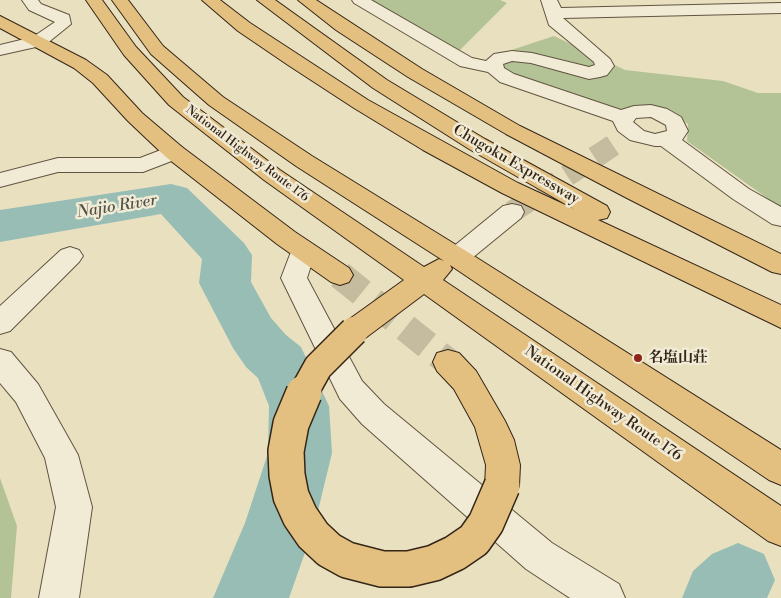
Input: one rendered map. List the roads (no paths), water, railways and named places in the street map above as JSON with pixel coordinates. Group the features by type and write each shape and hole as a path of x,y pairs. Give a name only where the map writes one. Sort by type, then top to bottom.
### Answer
{"highway":[{"name":"National Highway Route 176","path":"94,0 130,51 176,101 272,175 781,528"},
{"name":"National Highway Route 176","path":"120,0 157,50 216,101 304,161 457,257 781,468"},
{"path":"210,0 244,27 294,62 431,145 536,200 781,317"},
{"name":"Chugoku Expressway","path":"265,0 380,84 477,144 601,213 781,307"},
{"name":"Chugoku Expressway","path":"306,0 342,26 415,73 530,139 781,265"},
{"path":"324,0 415,73"},
{"path":"0,21 80,64 100,79 136,117 174,152 303,250 340,275"},
{"path":"448,362 465,380 489,421 497,440 503,465 502,486 486,523 474,540 455,553 434,563 409,570 382,569 347,560 329,550 313,536 294,503 287,475 286,451 291,424 300,401 318,367 333,350 354,332 457,257"}],"street":[{"path":"0,50 39,42 63,24 63,18 35,6 30,0"},
{"path":"360,0 466,62 494,68 507,78 629,126 646,139 666,139 676,135 678,131 674,121 667,117 651,111 634,112 629,126 615,144"},
{"path":"494,68 493,63 500,58 512,56 532,58 589,73 600,71 605,66 601,59 555,21 552,6 781,8"},
{"path":"666,139 741,194 781,218"},
{"path":"0,180 58,165 143,165 174,152"},
{"path":"457,257 512,212"},
{"path":"303,250 294,278 351,390 373,414 538,556 605,598"},
{"path":"0,323 70,256"},
{"path":"0,361 26,393 61,456 74,507 59,598"}],"waterway":[{"name":"Najio River","path":"0,226 171,198 227,255 225,283 252,333 266,351 281,364 299,406 300,453 279,527 251,598"},
{"path":"720,598 738,580"}],"tunnel":[{"path":"512,212 615,144"},
{"path":"340,275 448,362"}],"place":[{"name":"名塩山荘","path":"638,358"}]}
